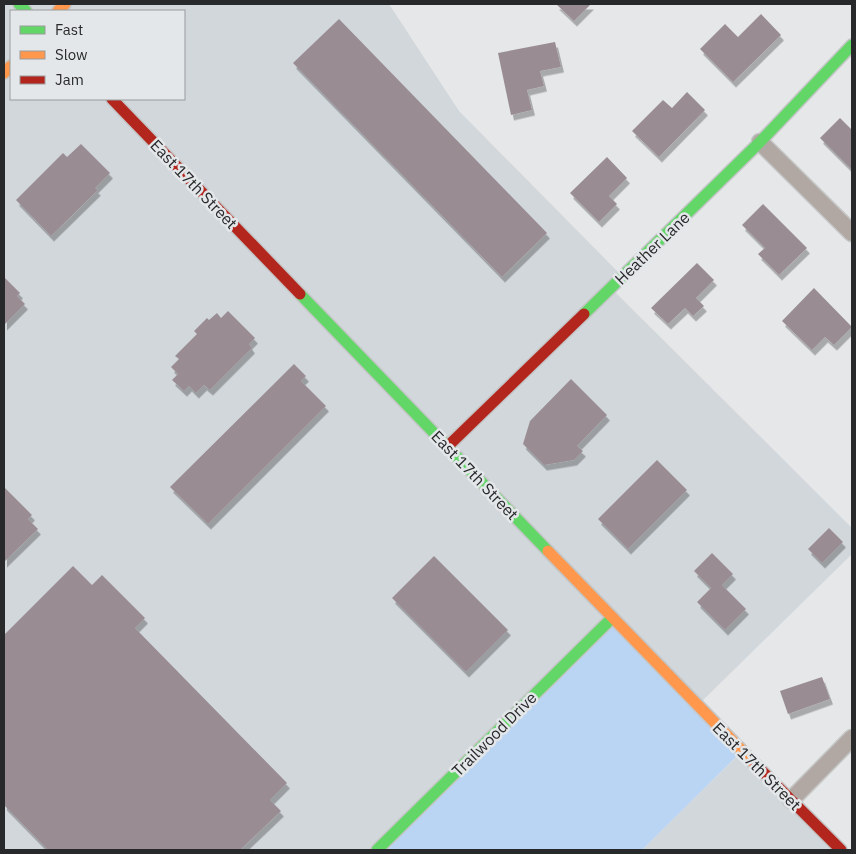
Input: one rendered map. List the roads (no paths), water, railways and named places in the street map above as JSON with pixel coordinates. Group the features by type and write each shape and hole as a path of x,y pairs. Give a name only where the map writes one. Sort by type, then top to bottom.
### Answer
{"main road":[{"name":"Heather Lane","path":"447,447 760,142 852,45"},
{"name":"East 17th Street","path":"113,100 612,618 841,850"},
{"name":"Trailwood Drive","path":"377,850 612,618"}],"street":[{"path":"760,142 852,233"},
{"path":"790,800 852,738"}]}
